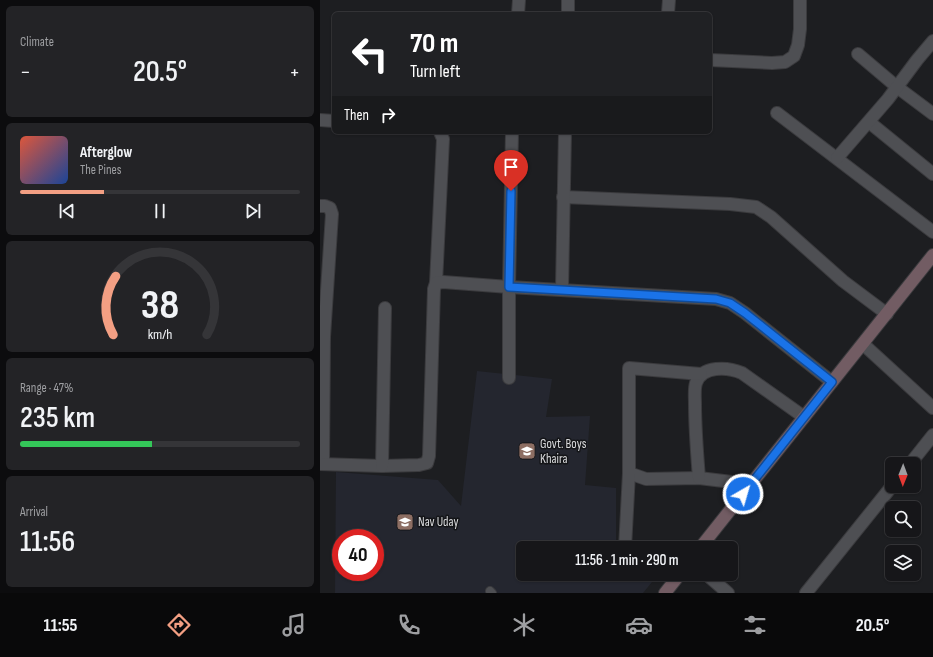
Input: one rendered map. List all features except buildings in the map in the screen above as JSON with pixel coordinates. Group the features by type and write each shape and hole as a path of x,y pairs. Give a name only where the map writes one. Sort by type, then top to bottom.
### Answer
{"street":[{"path":"518,12 519,0"},
{"path":"568,0 568,12"},
{"path":"668,12 669,0"},
{"path":"712,60 772,63 785,62 794,56 798,45 800,29 800,0"},
{"path":"837,158 869,122 933,40"},
{"path":"858,54 897,87 933,114"},
{"path":"777,113 933,232"},
{"path":"320,120 332,121"},
{"path":"869,122 933,174"},
{"path":"320,206 330,208 332,214 324,337 322,464 382,466 419,465 427,463 429,456 434,289 436,283 443,139 441,134"},
{"path":"509,378 512,134"},
{"path":"562,289 565,134"},
{"path":"563,197 730,204 756,208 771,217 844,281 887,314"},
{"path":"706,541 933,256"},
{"path":"436,283 443,282 562,289 616,294 694,296 716,299 730,303 757,322 832,382"},
{"path":"382,466 386,308"},
{"path":"863,344 933,408"},
{"path":"625,541 629,473 629,368 702,374 712,370 724,368 734,370 742,373 804,417"},
{"path":"699,478 695,393 696,383 702,374"},
{"path":"916,457 933,435"},
{"path":"629,473 646,479 699,478 752,483"},
{"path":"806,593 886,493"},
{"path":"665,593 674,581"},
{"path":"714,581 728,593"}],"shaded area":[{"path":"477,371 552,379 546,417 590,416 585,485 616,488 616,541 516,541 516,581 652,582 643,593 335,593 335,581 384,581 384,529 336,529 336,472 438,480 461,506"}],"place":[{"name":"Govt. Boys Khaira","path":"527,451"},
{"name":"Nav Uday","path":"405,522"}],"route":[{"path":"511,191 509,287 562,289 616,294 694,296 716,299 730,303 794,350 832,382 743,494"}]}
